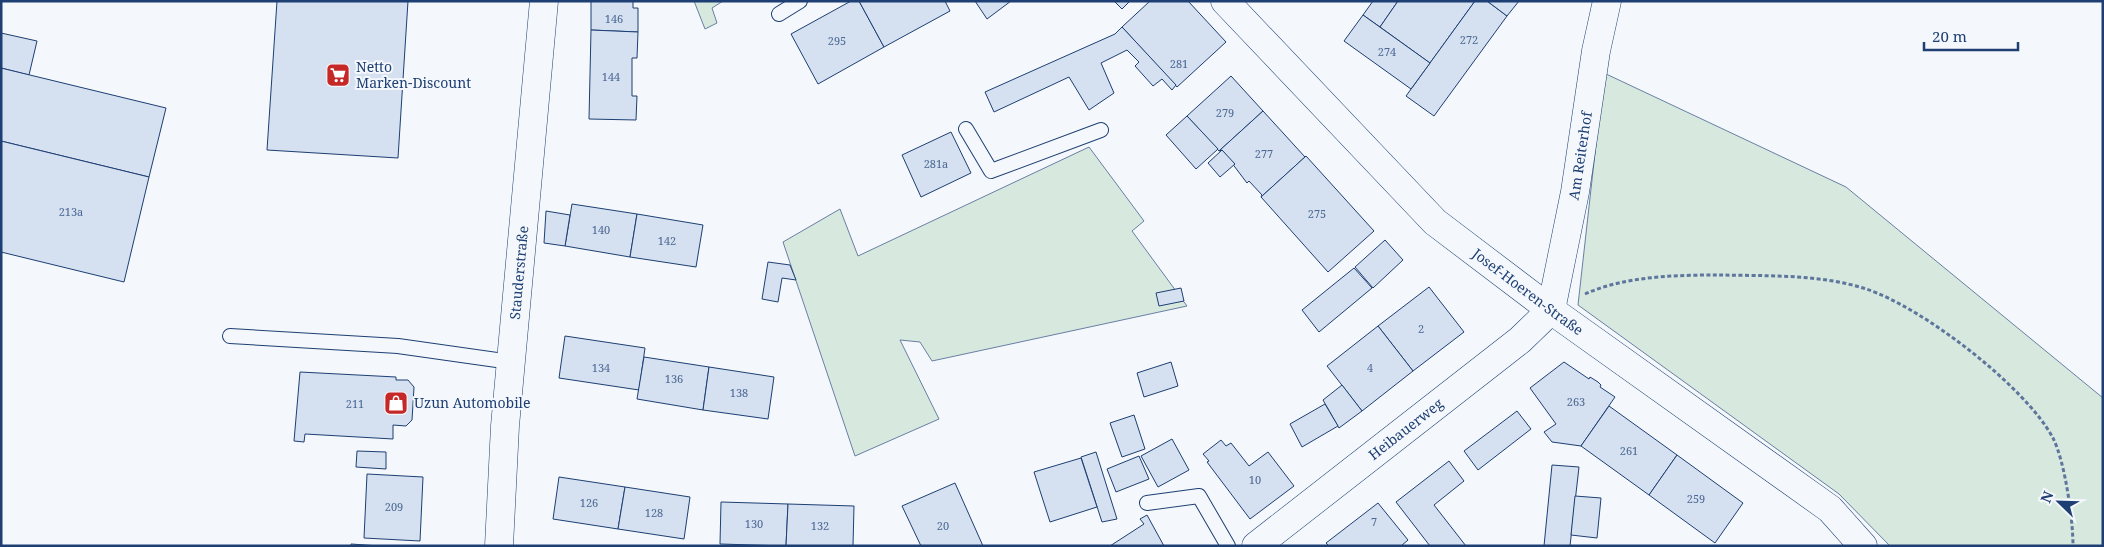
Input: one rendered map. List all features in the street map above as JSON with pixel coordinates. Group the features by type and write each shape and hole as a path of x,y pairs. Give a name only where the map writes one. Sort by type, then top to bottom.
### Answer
{"street":[{"name":"Stauderstraße","path":"499,546 511,362 544,1"},
{"name":"Josef-Hoeren-Straße","path":"1225,1 1435,222 1551,310 1830,509 1863,546"},
{"name":"Am Reiterhof","path":"1551,310 1575,192 1596,51 1607,1"},
{"name":"Heibauerweg","path":"1256,546 1520,340 1551,310"}],"lane":[{"path":"779,14 800,1"},
{"path":"966,129 991,171 1101,130"},
{"path":"230,336 398,346 511,362"},
{"path":"1147,503 1199,496 1228,546"}],"path":[{"path":"1551,310 1598,288 1649,279 1699,275 1810,279 1866,288 1889,298 1982,359 2032,409 2053,438 2060,460 2073,532 2073,546"}],"shaded area":[{"path":"694,1 723,1 712,8 717,23 705,29"},
{"path":"1604,73 1846,187 2103,398 2103,546 1890,546 1839,494 1578,305"},
{"path":"1089,147 1144,221 1132,231 1187,306 932,361 920,342 900,340 939,419 855,456 783,242 840,209 858,256"}],"building":[{"name":"Netto Marken-Discount","path":"277,1 408,1 398,158 267,150"},
{"path":"591,1 633,1 633,8 638,8 638,32 591,30"},
{"path":"851,1 859,1 884,47 818,84 791,34"},
{"path":"859,1 945,1 950,11 884,47"},
{"path":"975,1 1011,1 987,19"},
{"path":"1114,1 1130,1 1122,9"},
{"path":"1150,1 1188,1 1226,42 1177,87 1122,27"},
{"path":"1373,1 1398,1 1380,27 1363,15"},
{"path":"1398,1 1475,1 1430,63 1380,27"},
{"path":"1475,1 1487,1 1507,16 1434,116 1406,96"},
{"path":"1487,1 1519,1 1507,16"},
{"path":"1363,15 1430,63 1411,89 1344,41"},
{"path":"1122,27 1176,85 1172,90 1162,79 1153,86 1135,66 1139,62 1127,50 1101,63 1114,93 1089,110 1069,77 994,112 985,92 1115,34"},
{"path":"591,30 638,32 637,58 632,58 632,96 637,96 636,120 589,119"},
{"path":"1,33 37,41 29,75 1,68"},
{"path":"1,68 166,108 149,177 1,141"},
{"path":"1231,76 1263,111 1219,151 1187,116"},
{"path":"1263,111 1305,157 1261,197 1262,195 1249,181 1247,183 1222,150 1219,151"},
{"path":"1187,116 1218,149 1196,169 1166,135"},
{"path":"951,132 971,173 921,197 902,155"},
{"path":"1,141 149,177 124,282 1,252"},
{"path":"1222,150 1235,164 1220,177 1208,163"},
{"path":"1306,156 1374,231 1328,272 1261,197"},
{"path":"572,204 637,214 630,257 565,246"},
{"path":"546,211 570,215 565,246 544,243"},
{"path":"637,214 703,225 696,267 630,257"},
{"path":"1385,240 1403,260 1373,288 1355,267"},
{"path":"768,262 790,265 796,280 782,278 778,302 762,299"},
{"path":"1354,268 1372,288 1319,332 1302,310"},
{"path":"1429,287 1464,332 1413,371 1378,326"},
{"path":"1181,288 1184,301 1159,306 1156,293"},
{"path":"1378,326 1413,371 1362,411 1327,366"},
{"path":"565,336 645,348 639,390 559,378"},
{"path":"644,357 709,367 703,410 637,399"},
{"path":"1171,362 1178,386 1144,397 1137,373"},
{"path":"1564,362 1589,379 1590,377 1598,382 1601,385 1600,387 1615,397 1581,446 1552,442 1544,432 1556,424 1530,388"},
{"path":"709,367 774,377 768,419 703,410"},
{"path":"300,372 396,377 396,380 408,380 414,387 412,420 406,426 393,425 393,439 305,434 304,442 294,441"},
{"path":"1342,385 1362,411 1339,428 1323,400"},
{"path":"1325,404 1338,426 1302,447 1290,424"},
{"path":"1609,406 1677,455 1649,495 1581,446"},
{"path":"1517,411 1531,429 1478,470 1464,451"},
{"path":"1134,415 1145,449 1122,457 1110,423"},
{"path":"1172,439 1189,470 1158,487 1141,456"},
{"path":"1221,440 1226,446 1231,443 1249,466 1268,452 1294,486 1250,519 1203,454"},
{"path":"357,451 386,452 386,469 356,467"},
{"path":"1096,452 1117,519 1102,522 1081,457"},
{"path":"1677,455 1743,503 1715,543 1649,495"},
{"path":"1139,456 1149,479 1116,492 1107,469"},
{"path":"1081,458 1097,507 1050,522 1034,472"},
{"path":"1449,461 1464,481 1434,505 1466,546 1430,546 1396,502"},
{"path":"1552,465 1579,467 1570,546 1544,546"},
{"path":"367,474 423,477 420,541 364,538"},
{"path":"559,477 625,487 618,529 553,519"},
{"path":"955,483 983,546 921,546 902,506"},
{"path":"625,487 690,497 684,539 618,529"},
{"path":"1575,496 1601,498 1597,538 1571,535"},
{"path":"721,502 788,504 786,546 720,544"},
{"path":"1378,503 1408,540 1401,546 1329,546 1326,543"},
{"path":"788,504 854,506 853,546 786,546"},
{"path":"1147,515 1164,546 1110,546 1144,524 1140,519"},
{"path":"351,544 379,546 351,546"}],"place":[{"name":"Netto Marken-Discount","path":"338,75"},
{"name":"Uzun Automobile","path":"396,403"}]}
